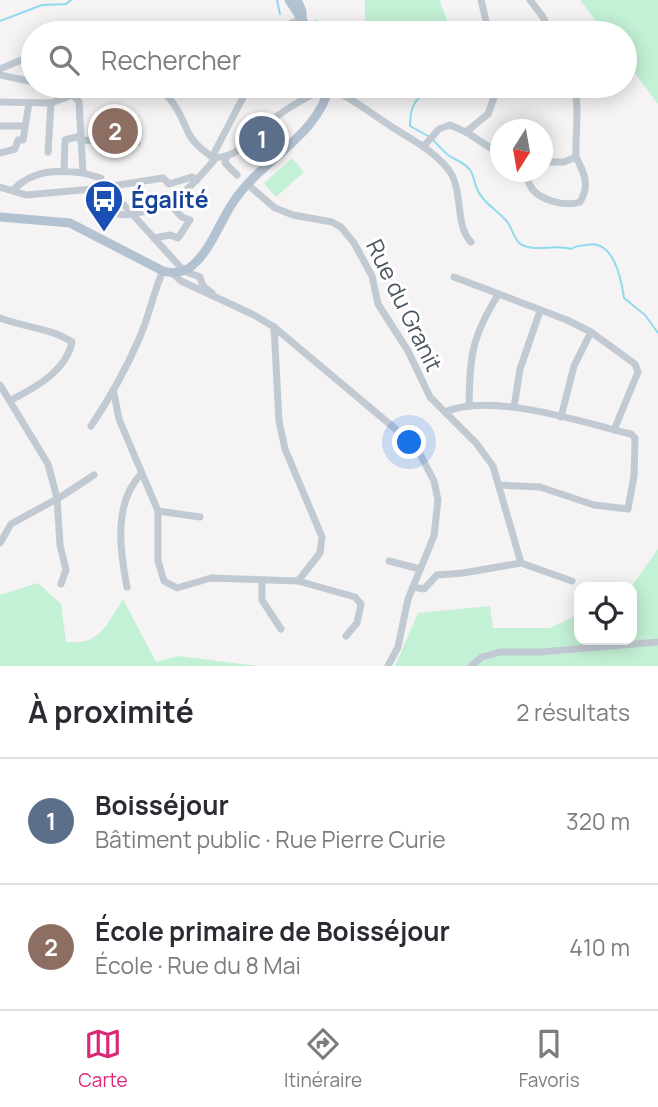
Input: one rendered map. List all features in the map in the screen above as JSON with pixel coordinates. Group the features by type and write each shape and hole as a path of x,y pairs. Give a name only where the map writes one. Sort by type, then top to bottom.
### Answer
{"main road":[{"path":"289,0 302,21"},
{"path":"297,0 304,21"},
{"path":"0,216 70,223 167,272 184,271 202,254 247,184 319,114 325,98"}],"street":[{"path":"481,0 486,21"},
{"path":"530,0 545,21"},
{"path":"0,69 21,60"},
{"path":"0,75 21,79"},
{"path":"0,102 51,103 65,98"},
{"path":"76,98 79,102 83,173"},
{"path":"170,98 198,146 214,158 227,156 242,148 274,118 304,98"},
{"path":"113,199 108,211 119,216 133,215 169,204 197,180 214,158 243,98"},
{"path":"349,98 425,144 441,162 452,176 459,195 466,235 471,242"},
{"path":"466,132 488,114 494,98"},
{"path":"529,182 535,191 559,205 580,202 586,192 586,183 576,158 577,98"},
{"path":"0,153 15,149 18,140 23,140 29,103"},
{"path":"48,152 51,103"},
{"path":"425,144 439,129 450,125 490,147"},
{"path":"0,126 25,126"},
{"path":"64,171 65,139 137,143"},
{"path":"227,156 225,163 237,175"},
{"path":"553,162 576,158"},
{"path":"13,190 22,182 50,170 83,173 101,178 102,187"},
{"path":"0,187 26,195 93,189 163,178 169,184 192,177 197,180"},
{"name":"Rue du Granit","path":"247,184 275,208 322,219 341,227 354,243 372,276 378,304 408,351 425,389 476,443 493,466 522,563"},
{"path":"93,189 124,205 184,271 200,277"},
{"path":"154,238 170,235 178,238 190,220 182,217 169,204"},
{"path":"202,254 200,277 203,286 223,302"},
{"path":"91,426 114,393 167,272 274,327 411,442 429,467 439,500 438,518 434,536 413,587 398,647 388,666"},
{"path":"454,277 567,320 591,332 635,364 639,370 614,430"},
{"path":"469,406 475,337 498,295"},
{"path":"514,407 520,369 540,311"},
{"path":"0,318 49,332 72,342 62,364 36,387 11,400"},
{"path":"274,327 279,421 283,439 322,537 320,553 298,581"},
{"path":"561,417 574,366 591,332"},
{"path":"0,386 48,464 57,498 60,545 66,570 61,584"},
{"path":"114,393 119,419 158,511 158,561 164,581 177,588 211,578 298,581 355,597 361,604 357,623 346,636"},
{"path":"444,412 469,406 514,407 631,434 635,438 634,476 628,509 594,505 540,487 499,485"},
{"path":"127,587 121,554 123,513 131,486 141,474"},
{"path":"0,544 10,524 94,475"},
{"path":"158,511 200,517"},
{"path":"389,561 420,569"},
{"path":"413,587 424,589 437,575 522,563 572,580"},
{"path":"262,580 262,600 281,629"},
{"path":"471,666 482,657 500,652 541,652 658,642"}],"green space":[{"path":"365,0 439,0 448,21 365,21"},
{"path":"580,0 658,0 658,104 637,76 637,21 596,21"},
{"path":"292,158 304,172 276,197 264,183"},
{"path":"658,549 658,666 395,666 418,613 490,606 493,628 550,628 574,616 574,645 637,645 637,582 635,582"},
{"path":"38,583 61,604 66,642 95,637 107,625 123,599 156,662 178,656 258,666 0,666 0,595"}],"waterway":[{"path":"0,21 42,5 66,4 71,0"},
{"path":"277,0 280,14"},
{"path":"419,98 411,112 410,126 428,136"},
{"path":"432,139 448,155 470,170 481,196 508,223 515,238 522,245 571,249 596,245 603,248 618,270 624,298 645,315 658,333"}],"place":[{"name":"École primaire de Boisséjour","path":"115,131"},
{"name":"Boisséjour","path":"262,139"},
{"name":"Égalité","path":"104,233"}]}
